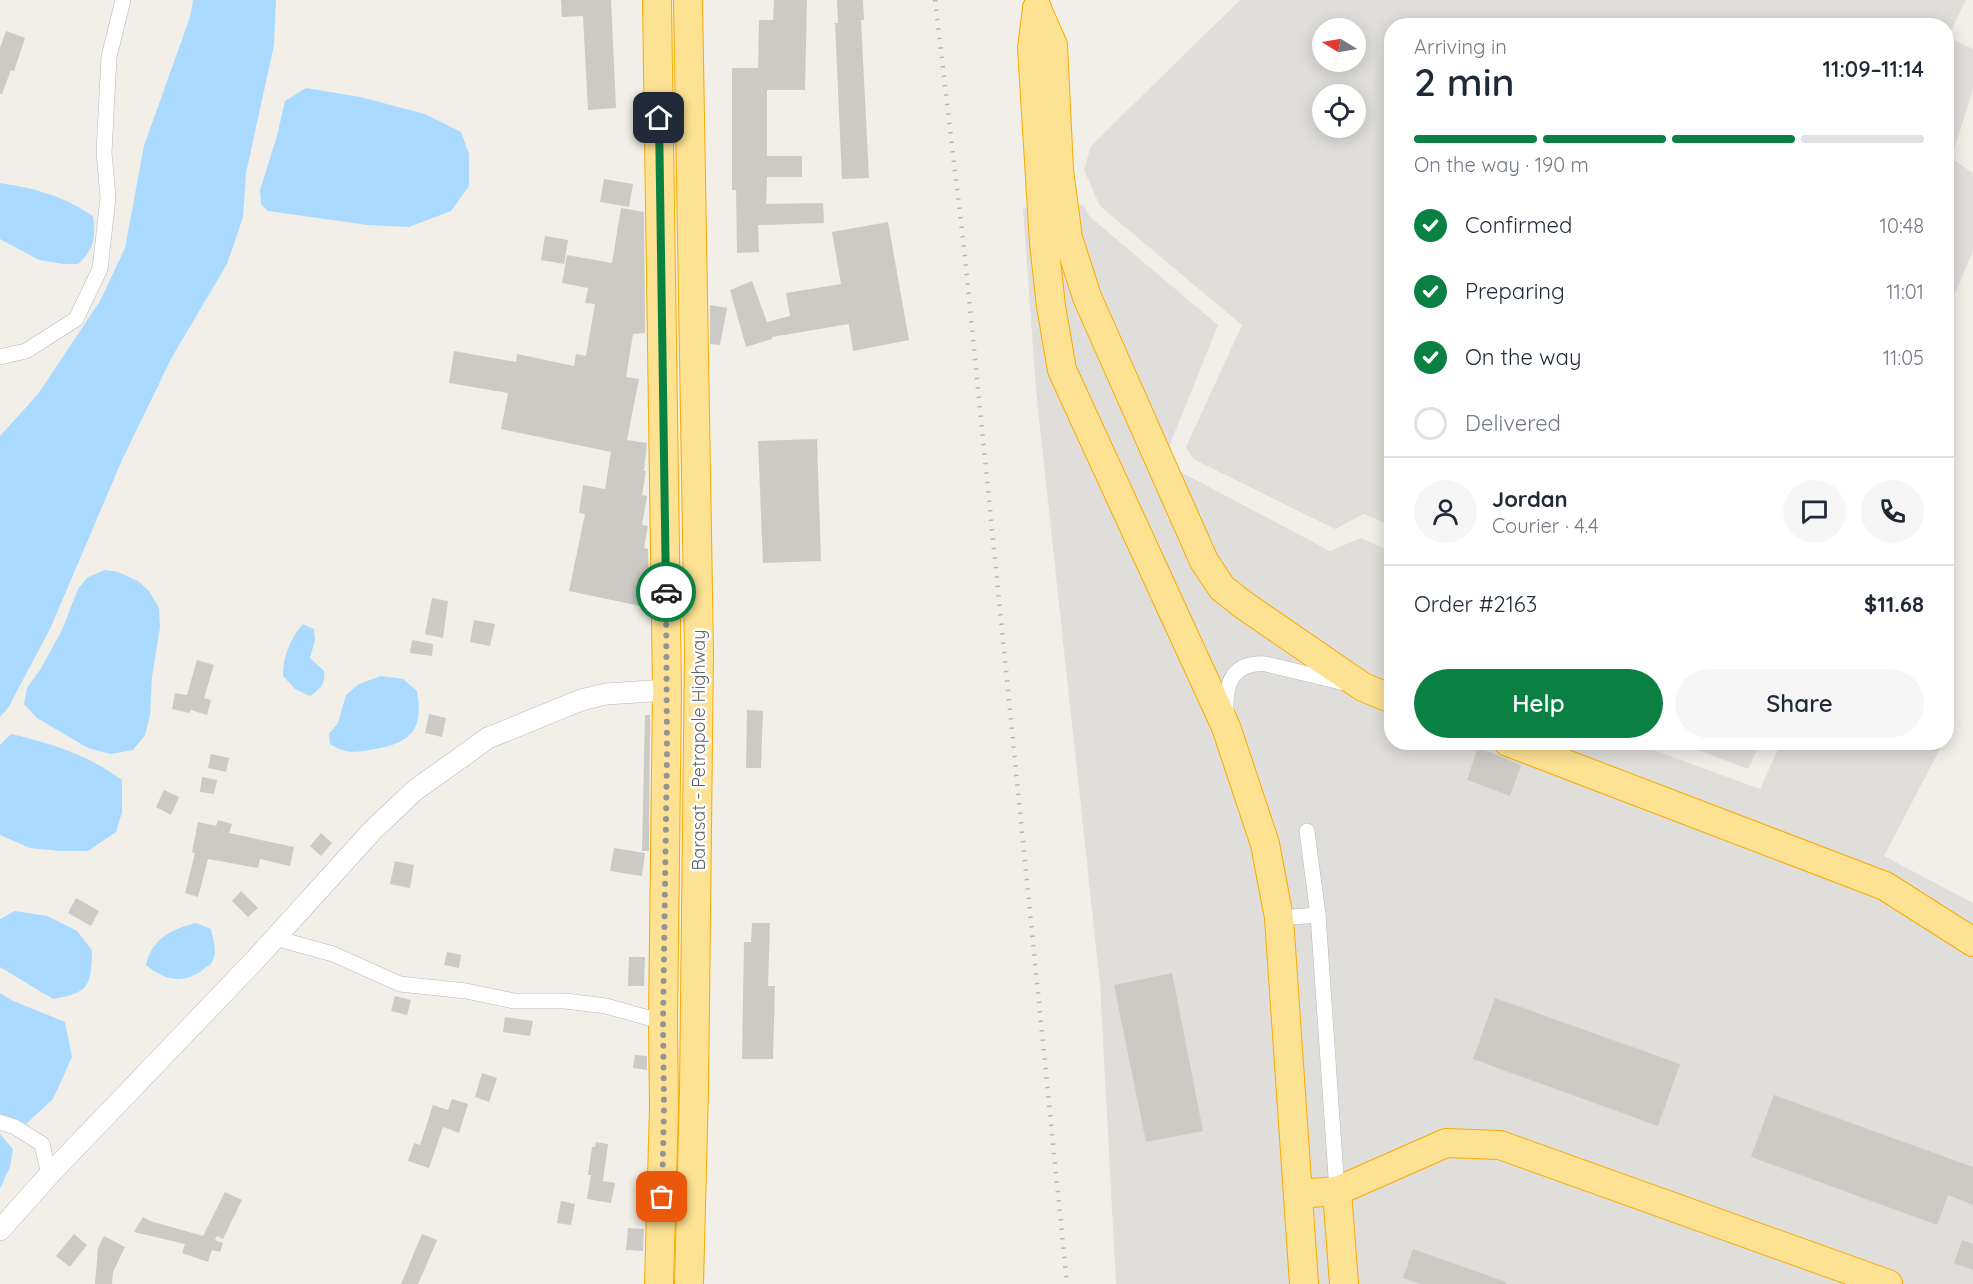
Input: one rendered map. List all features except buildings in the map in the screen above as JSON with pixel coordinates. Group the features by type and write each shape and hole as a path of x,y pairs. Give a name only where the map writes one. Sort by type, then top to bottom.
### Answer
{"highway":[{"name":"Barasat - Petrapole Highway","path":"657,0 667,690 664,1107 659,1284"},
{"name":"Barasat - Petrapole Highway","path":"688,0 699,652 694,1090 689,1284"},
{"path":"1036,4 1053,45 1059,170 1068,238 1087,297 1204,561 1222,588 1245,606 1362,687 1384,696"},
{"path":"1036,4 1032,48 1044,243 1050,306 1062,370 1226,727 1265,844 1279,918 1304,1284"},
{"path":"1529,750 1886,886 1973,942"},
{"path":"1298,1194 1337,1191 1446,1143 1500,1145 1888,1284"},
{"path":"1337,1191 1344,1284"}],"street":[{"path":"0,357 26,351 76,319 100,269 108,198 104,152 109,57 123,0"},
{"path":"1226,727 1225,692 1229,681 1245,666 1256,663 1266,664 1362,687"},
{"path":"0,1230 49,1175 275,938 373,830 406,799 488,738 580,700 606,694 667,690"},
{"path":"1307,831 1318,915 1337,1191"},
{"path":"1279,918 1318,915"},
{"path":"275,938 333,954 400,984 466,991 514,1000 565,1001 606,1006 663,1022"},
{"path":"0,1122 15,1127 42,1144 49,1175"}],"shaded area":[{"path":"1240,0 1966,0 1954,25 1954,18 1384,18 1384,523 1364,514 1335,529 1193,459 1186,447 1242,325 1100,206 1084,170 1091,146"},
{"path":"1954,40 1973,49 1973,90 1954,149"},
{"path":"1954,160 1973,173 1973,251 1954,296"},
{"path":"1083,205 1090,217 1218,325 1168,449 1177,470 1330,551 1361,538 1384,548 1384,750 1653,750 1760,789 1778,750 1939,750 1884,856 1973,903 1973,1284 1116,1284 1100,984 1036,390 1023,208"},
{"path":"1698,750 1756,750 1748,769"}],"water":[{"path":"193,0 276,0 274,45 246,173 243,217 227,264 172,357 122,460 50,629 8,708 0,717 0,436 38,394 100,301 125,248 144,146 190,17"},
{"path":"306,88 360,97 425,114 461,132 469,154 469,186 451,211 409,227 368,225 268,211 261,204 260,190 285,101"},
{"path":"0,183 48,194 93,216 93,243 83,259 78,264 39,260 0,239"},
{"path":"105,570 118,572 138,581 149,591 159,608 160,627 152,677 150,715 145,735 133,750 111,754 88,748 37,718 24,704 27,688 40,670 62,630 78,589 88,577"},
{"path":"303,624 314,629 315,640 310,658 324,671 322,686 310,696 295,689 283,676 288,648"},
{"path":"381,676 403,679 417,691 419,715 412,732 398,743 362,751 347,751 330,744 329,734 338,723 346,695 359,684"},
{"path":"11,734 69,751 96,763 122,780 122,812 116,832 88,851 30,848 0,835 0,745"},
{"path":"15,911 47,916 77,931 92,950 91,972 86,985 81,990 75,994 53,999 0,967 0,919"},
{"path":"196,923 211,929 215,950 210,965 190,977 175,979 160,975 146,965 153,948 164,936 178,928"},
{"path":"0,993 11,1000 65,1022 72,1057 53,1099 26,1124 0,1114"},
{"path":"0,1134 13,1149 10,1167 0,1189"}],"railway":[{"path":"935,0 964,248 1067,1284"}],"way so far":[{"path":"662,1197 667,752 666,592"}],"route":[{"path":"659,118 666,592"}]}
